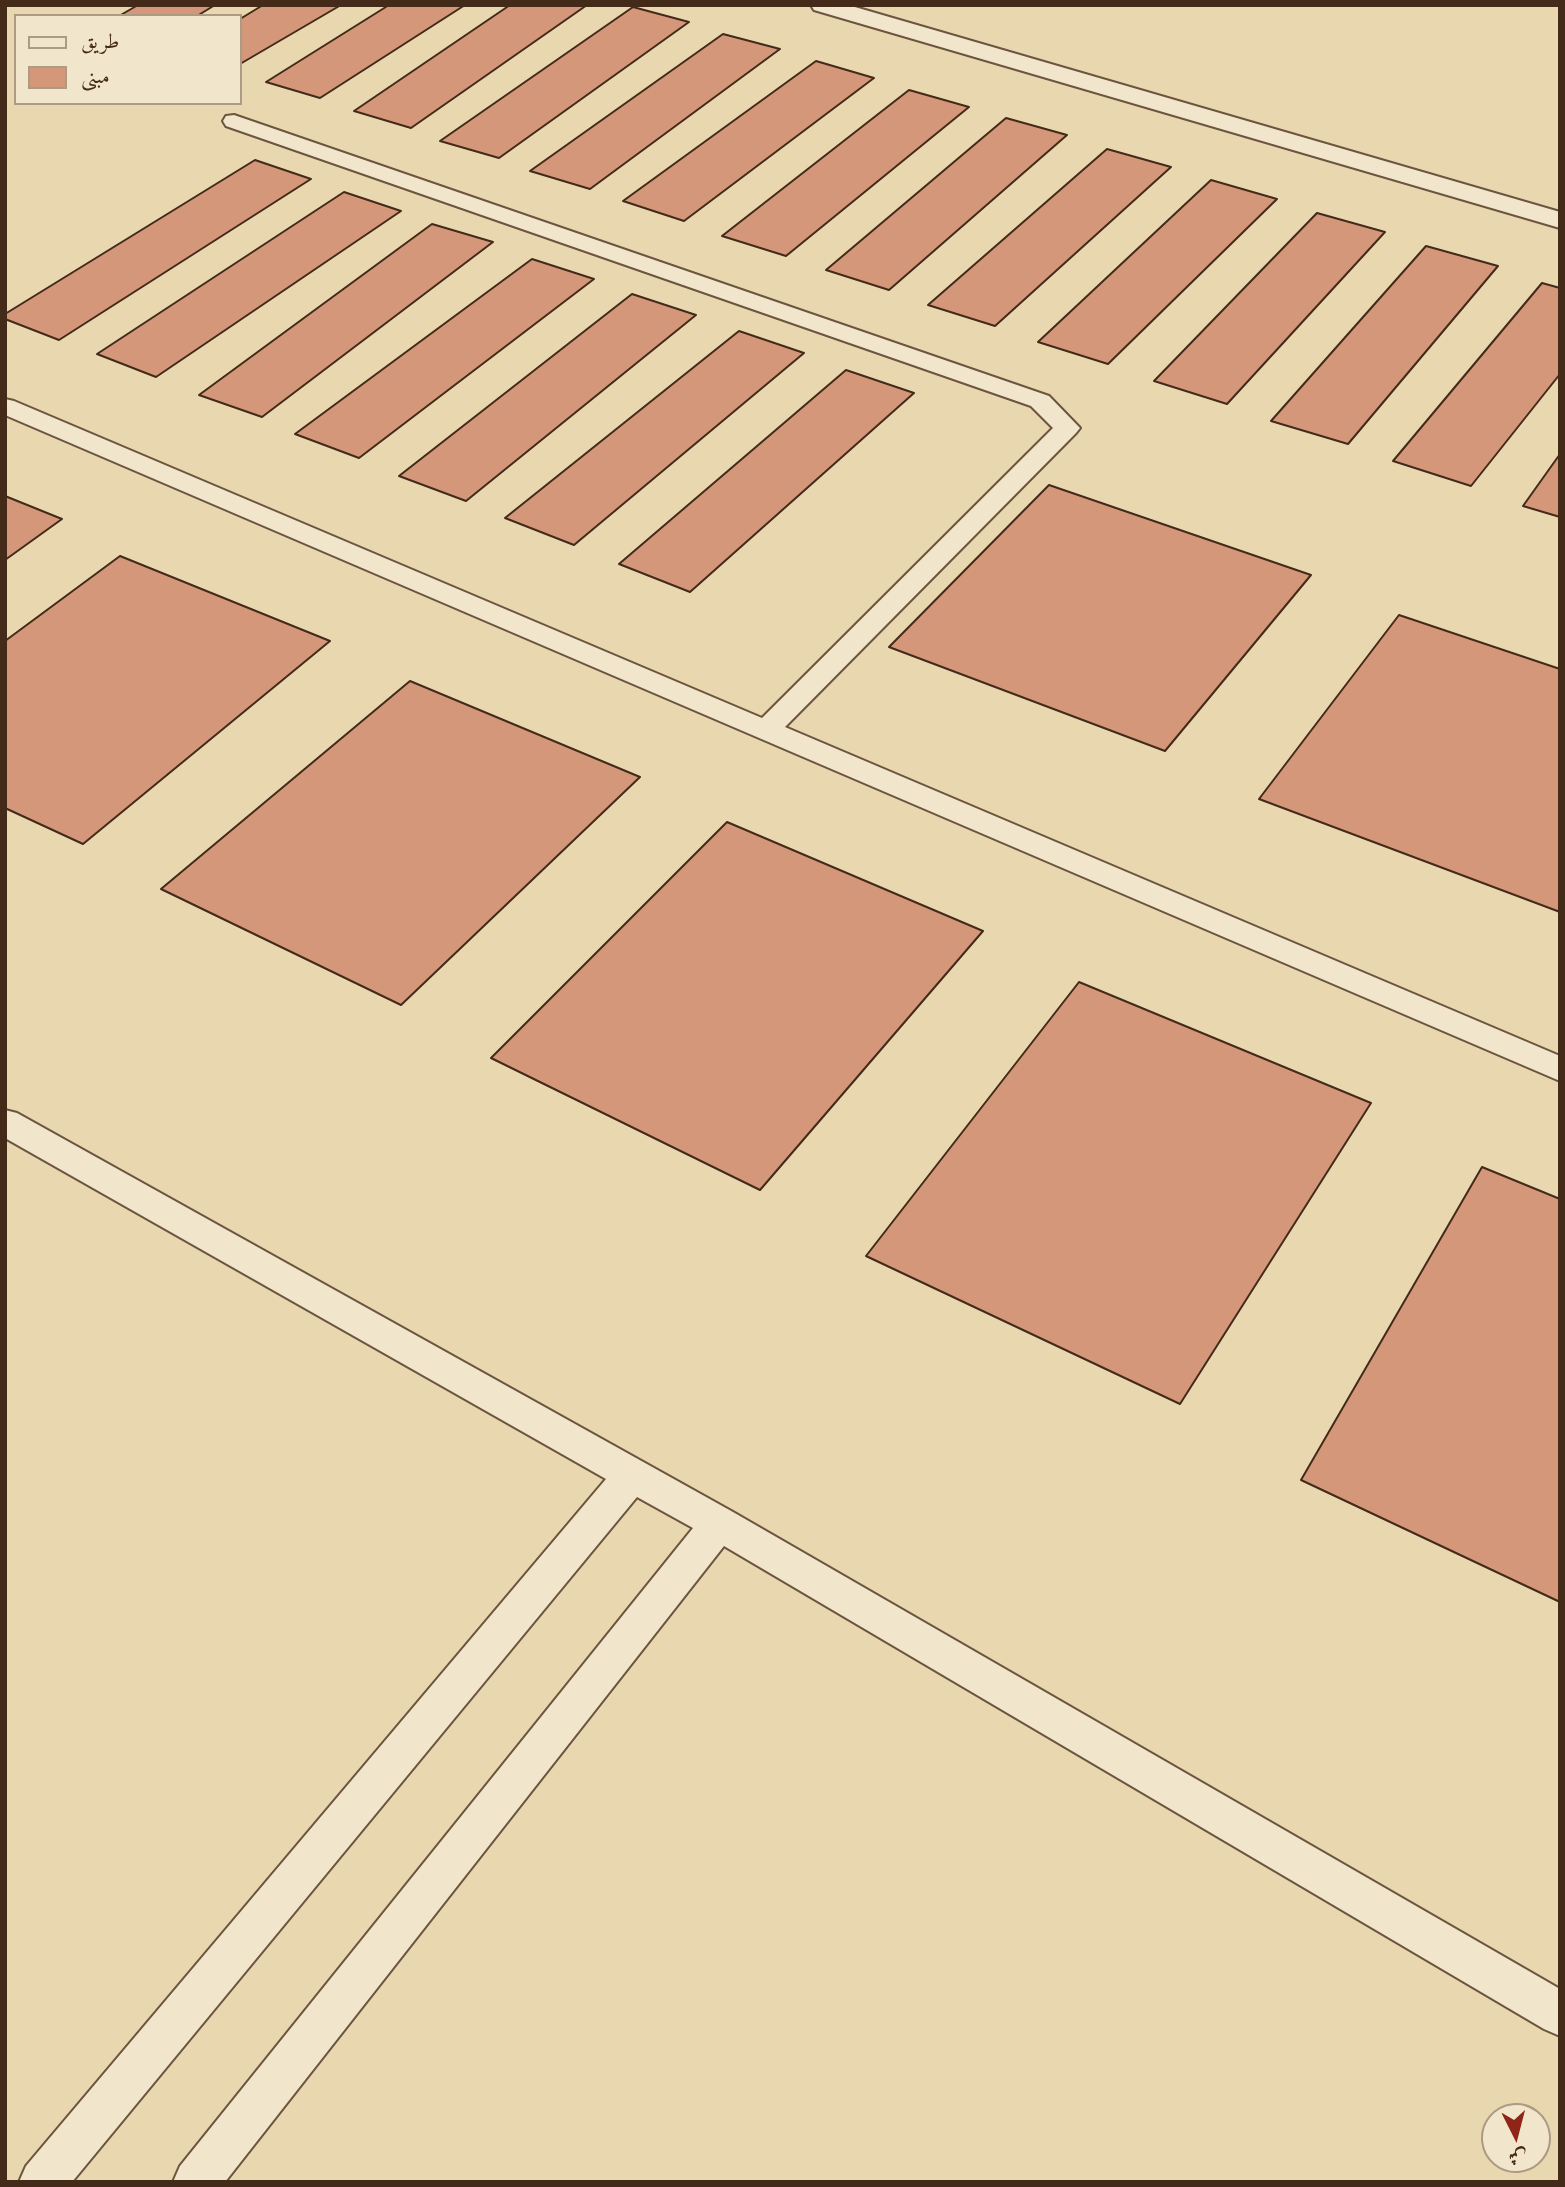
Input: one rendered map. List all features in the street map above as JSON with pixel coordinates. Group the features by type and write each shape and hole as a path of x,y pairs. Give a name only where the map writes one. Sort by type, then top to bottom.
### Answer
{"street":[{"path":"822,5 1560,220"}],"lane":[{"path":"234,121 1040,401 1067,428 766,730"},
{"path":"5,406 1560,1069"},
{"path":"5,1122 719,1524 1560,2014"},
{"path":"42,2182 632,1476"},
{"path":"196,2182 719,1524"}],"building":[{"path":"138,5 215,5 200,14 122,14"},
{"path":"263,5 341,5 242,63 242,18"},
{"path":"389,5 465,5 320,98 266,82"},
{"path":"510,5 587,5 411,128 354,111"},
{"path":"633,7 689,22 499,158 440,141"},
{"path":"723,34 780,49 590,189 530,171"},
{"path":"816,61 874,78 684,221 623,201"},
{"path":"909,90 969,107 786,256 722,236"},
{"path":"1006,118 1067,135 889,290 826,270"},
{"path":"1107,149 1171,167 995,326 928,305"},
{"path":"255,160 311,179 59,340 5,319 5,314"},
{"path":"1211,180 1277,199 1108,364 1038,342"},
{"path":"344,192 401,211 156,377 97,354"},
{"path":"1317,213 1385,232 1227,404 1154,381"},
{"path":"432,224 493,242 262,417 199,395"},
{"path":"1426,246 1498,266 1348,444 1271,421"},
{"path":"532,259 594,279 359,458 295,434"},
{"path":"1542,283 1560,288 1560,374 1471,486 1393,461"},
{"path":"632,294 696,315 466,501 399,476"},
{"path":"739,331 804,353 574,545 505,518"},
{"path":"846,370 914,393 690,592 619,564"},
{"path":"1560,454 1560,517 1523,506"},
{"path":"1049,485 1311,575 1165,751 889,647"},
{"path":"5,496 62,519 5,560"},
{"path":"120,556 330,641 83,844 5,808 5,641"},
{"path":"1399,615 1560,669 1560,912 1259,799"},
{"path":"410,681 640,777 401,1005 161,889"},
{"path":"727,822 983,931 760,1190 491,1058"},
{"path":"1079,982 1371,1103 1180,1404 866,1256"},
{"path":"1482,1167 1560,1199 1560,1602 1301,1480"}]}
